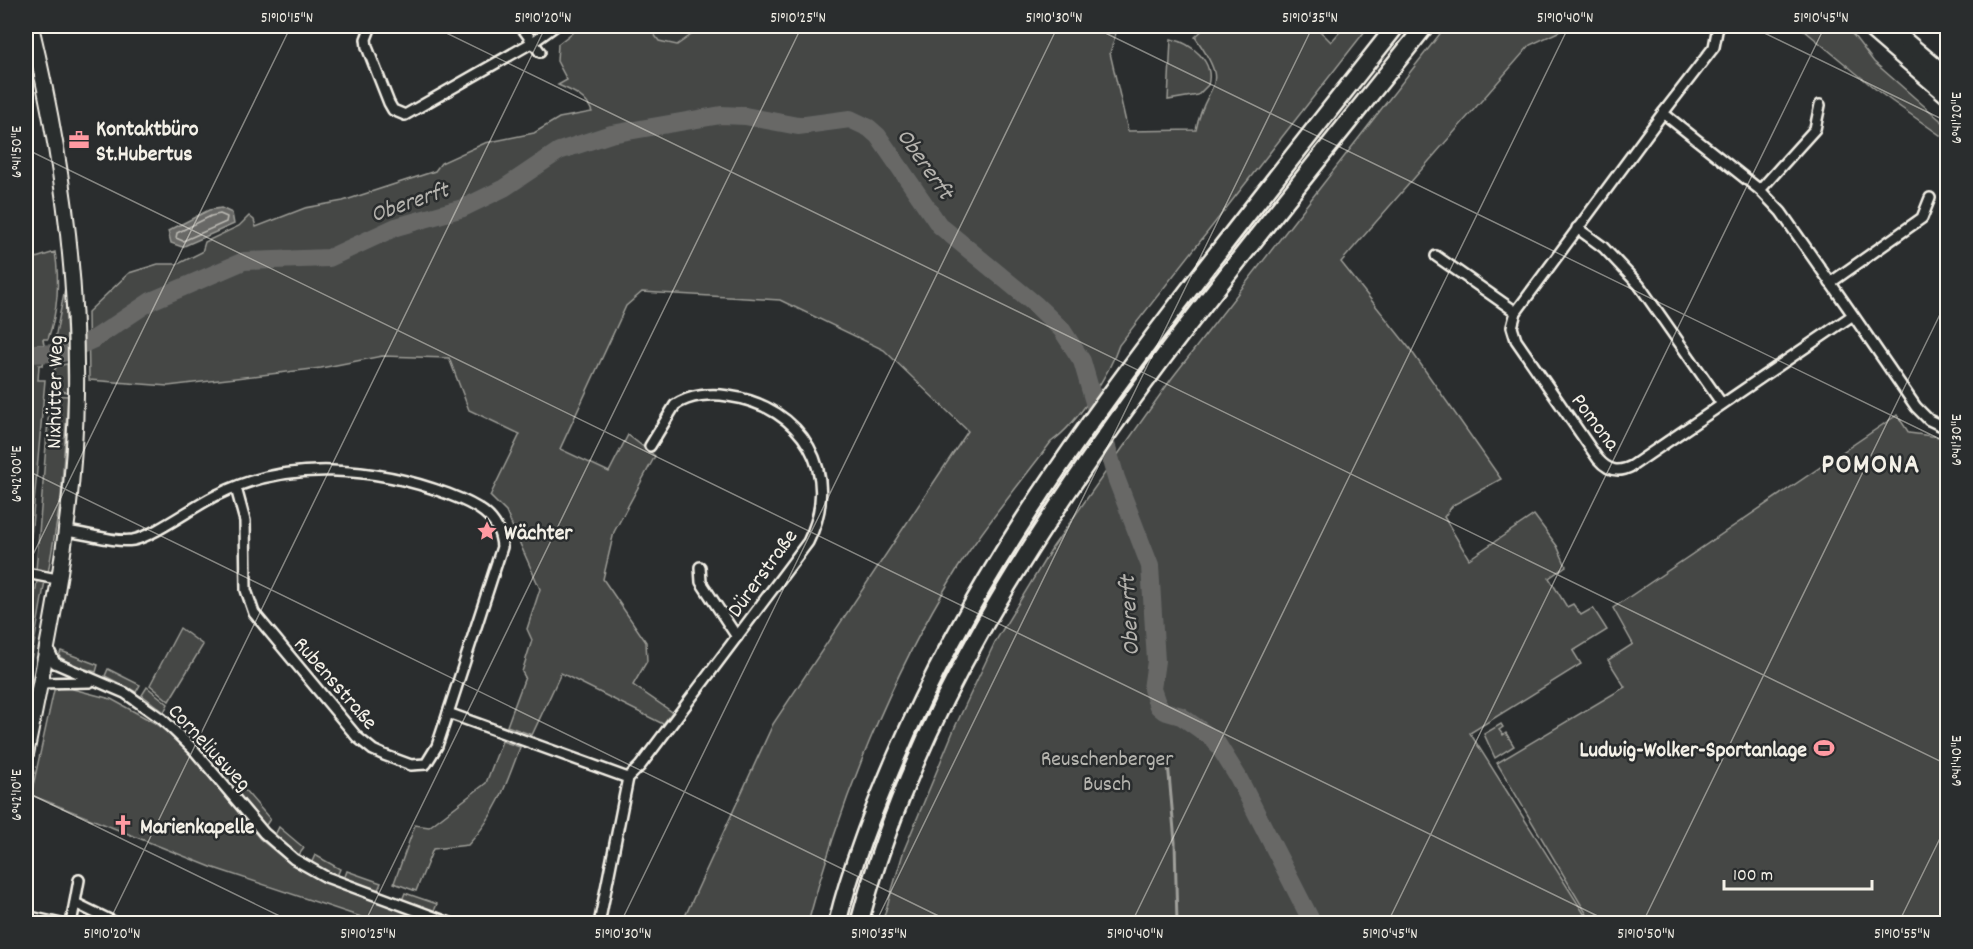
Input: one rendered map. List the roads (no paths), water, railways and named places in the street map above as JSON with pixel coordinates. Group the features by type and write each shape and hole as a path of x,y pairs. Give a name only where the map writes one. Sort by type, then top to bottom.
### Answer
{"highway":[{"path":"837,924 858,854 878,799 915,713 951,638 990,571 1101,405 1396,26"},
{"path":"859,924 900,800 934,718 1016,567 1086,461 1210,295 1425,26"}],"main road":[{"name":"Nixhütter Weg","path":"26,754 65,531 75,429 76,362 70,244 56,142 31,26"},
{"path":"1867,26 1947,96"},
{"path":"1888,26 1947,77"}],"street":[{"path":"371,26 366,39 367,48 388,104 393,110 405,115 533,42 555,26"},
{"path":"521,26 540,52"},
{"path":"1436,256 1516,312 1663,113 1714,48 1718,26"},
{"path":"1760,190 1815,129 1820,105"},
{"path":"1663,113 1760,190 1781,212 1916,407 1929,420 1947,429"},
{"path":"1830,283 1922,218 1930,198"},
{"path":"1577,228 1603,247 1639,285 1722,404"},
{"name":"Pomona","path":"1516,312 1512,327 1516,340 1598,459 1610,469 1620,471 1632,466 1853,315"},
{"name":"Dürerstraße","path":"598,924 628,778 640,766 813,533 820,511 822,488 813,452 792,425 776,411 742,397 705,395 681,400 675,405 650,446"},
{"name":"Rubensstraße","path":"65,531 121,541 141,538 189,509 236,488 291,474 350,471 374,473 428,486 482,509 500,532 502,547 431,759 419,765 373,750 350,731 254,613 246,590 245,521 236,488"},
{"name":"Dürerstraße","path":"700,567 701,582 737,637"},
{"path":"26,573 57,579"},
{"name":"Corneliusweg","path":"46,644 56,663 95,682 125,693 162,719 194,750 264,833 294,859 326,877 453,924"},
{"name":"Corneliusweg","path":"39,683 95,682"},
{"path":"448,713 628,778"},
{"path":"71,924 79,880"},
{"path":"75,903 118,924"},
{"path":"26,916 61,924"}],"water":[{"path":"221,208 232,213 234,224 182,247 171,243 168,231 209,210"},
{"path":"44,345 47,348 44,360 26,361 26,346"}],"waterway":[{"name":"Obererft","path":"26,354 63,353 94,339 151,301 244,261 329,258 396,227 463,208 504,188 559,151 611,134 721,115 745,116 798,126 850,119 869,128 878,136 939,225 1036,305 1062,330 1082,361 1116,478 1150,566 1156,661 1152,689 1158,706 1164,711 1181,716 1215,740 1238,777 1313,924"},
{"path":"1168,763 1175,842 1177,924"}],"place":[{"name":"Kontaktbüro St.Hubertus","path":"79,140"},
{"name":"Wächter","path":"487,531"},
{"name":"Ludwig-Wolker-Sportanlage","path":"1824,748"},
{"name":"Marienkapelle","path":"123,825"}],"district":[{"name":"POMONA","path":"1871,462"}],"park label":[{"name":"Reuschenberger Busch","path":"1107,770"}]}
